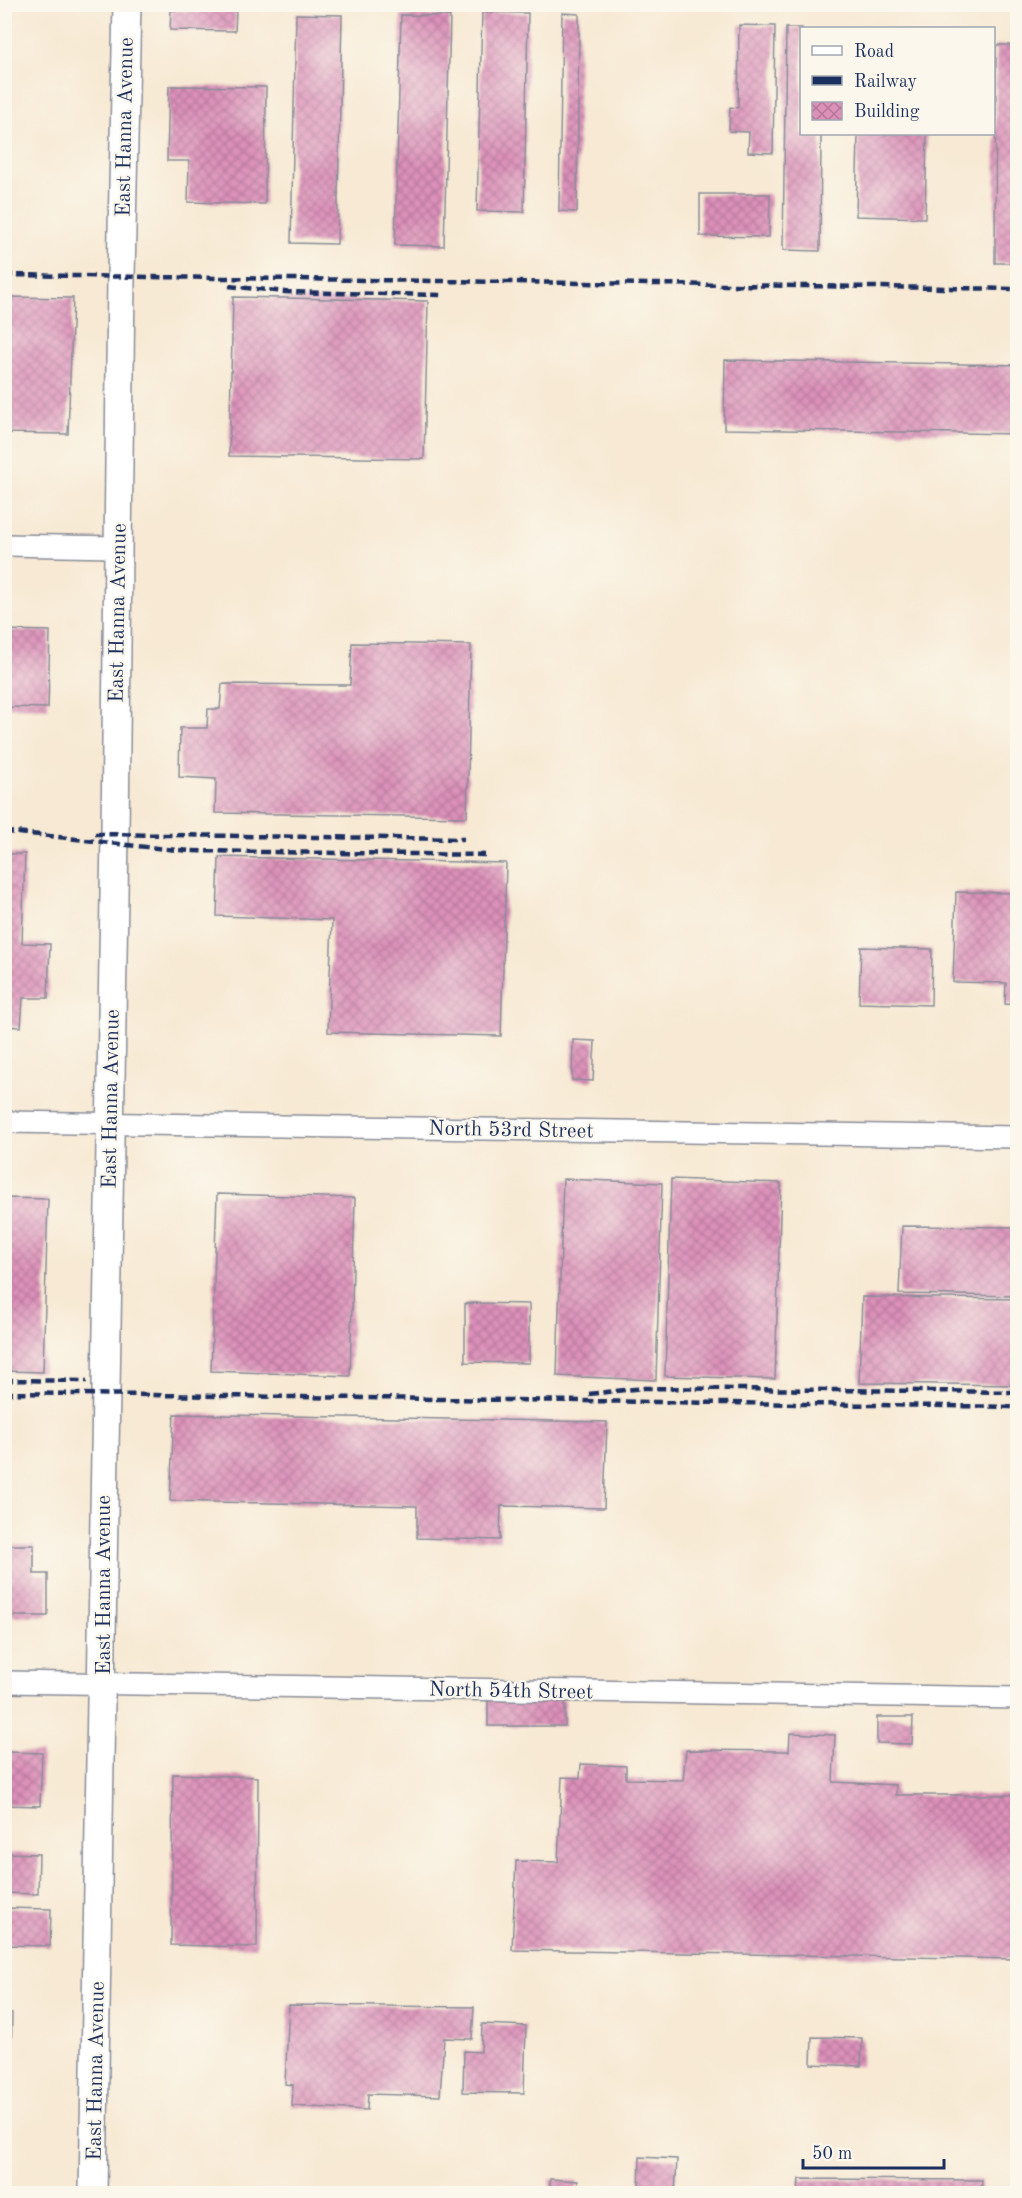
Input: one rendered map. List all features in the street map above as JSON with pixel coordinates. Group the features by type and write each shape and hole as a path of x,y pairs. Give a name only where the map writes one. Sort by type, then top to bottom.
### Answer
{"street":[{"name":"East Hanna Avenue","path":"93,2193 103,1684 117,547 127,4"},
{"path":"4,545 117,547"},
{"name":"North 53rd Street","path":"4,1122 1017,1137"},
{"name":"North 54th Street","path":"4,1682 1017,1698"}],"building":[{"path":"171,10 236,11 235,31 170,30"},
{"path":"482,12 528,13 524,212 477,211"},
{"path":"562,13 579,14 577,212 559,211"},
{"path":"296,14 342,15 337,244 291,243"},
{"path":"401,15 450,16 444,246 395,245"},
{"path":"739,25 775,26 773,153 748,152 749,132 729,131 730,107 738,108"},
{"path":"786,28 800,28 800,135 821,135 820,251 783,250"},
{"path":"996,45 1018,45 1018,263 995,263"},
{"path":"169,86 266,87 265,204 188,202 189,161 167,161"},
{"path":"858,135 927,135 925,218 856,216"},
{"path":"700,194 770,194 769,237 700,236"},
{"path":"4,297 73,298 68,434 4,433"},
{"path":"233,297 428,301 424,459 229,456"},
{"path":"725,360 1018,365 1018,434 724,429"},
{"path":"4,630 50,631 48,708 4,707"},
{"path":"352,643 471,645 467,817 215,813 216,779 179,777 180,728 207,728 208,709 220,709 222,684 350,685"},
{"path":"4,854 25,854 22,943 50,944 48,998 23,998 21,1027 4,1026"},
{"path":"219,857 506,863 501,1036 328,1032 332,920 217,916"},
{"path":"956,892 1018,893 1018,1005 1005,1004 1006,983 953,982"},
{"path":"861,947 932,949 931,1005 859,1003"},
{"path":"573,1040 595,1041 593,1081 572,1080"},
{"path":"563,1179 662,1183 656,1380 557,1376"},
{"path":"671,1179 781,1183 775,1379 665,1376"},
{"path":"217,1194 355,1198 350,1376 211,1371"},
{"path":"4,1198 48,1199 43,1372 4,1371"},
{"path":"902,1226 1018,1227 1018,1296 899,1294"},
{"path":"862,1297 1018,1299 1018,1385 859,1383"},
{"path":"465,1303 529,1304 529,1363 465,1362"},
{"path":"174,1414 607,1422 604,1508 501,1506 500,1540 417,1538 417,1506 170,1501"},
{"path":"6,1545 34,1545 34,1574 48,1574 48,1616 4,1616"},
{"path":"488,1698 565,1699 565,1726 488,1726"},
{"path":"877,1717 913,1717 912,1744 877,1743"},
{"path":"790,1733 835,1735 833,1782 896,1785 896,1795 1018,1795 1018,1959 512,1950 516,1861 558,1862 562,1777 580,1778 581,1764 626,1766 626,1779 683,1780 686,1750 789,1751"},
{"path":"6,1752 42,1753 40,1806 5,1805"},
{"path":"173,1774 258,1777 257,1947 171,1945"},
{"path":"4,1853 39,1854 38,1894 4,1893"},
{"path":"4,1908 51,1909 50,1946 4,1945"},
{"path":"289,2005 474,2007 472,2039 444,2038 440,2096 368,2094 367,2110 292,2106 293,2085 285,2084"},
{"path":"4,2013 12,2013 11,2054 4,2054"},
{"path":"482,2024 526,2026 524,2093 463,2092 464,2051 481,2052"},
{"path":"812,2037 862,2038 861,2066 811,2064"},
{"path":"640,2157 677,2159 675,2194 639,2194"},
{"path":"550,2179 578,2181 577,2190 621,2192 621,2194 550,2194"},
{"path":"799,2179 982,2180 981,2194 798,2194"}],"railway":[{"path":"4,275 1018,289"},
{"path":"229,286 285,292 442,295"},
{"path":"4,832 26,833"},
{"path":"18,833 192,851 489,855"},
{"path":"95,834 464,839"},
{"path":"4,1380 87,1381"},
{"path":"589,1394 644,1388 1018,1392"},
{"path":"4,1393 1018,1407"}]}
